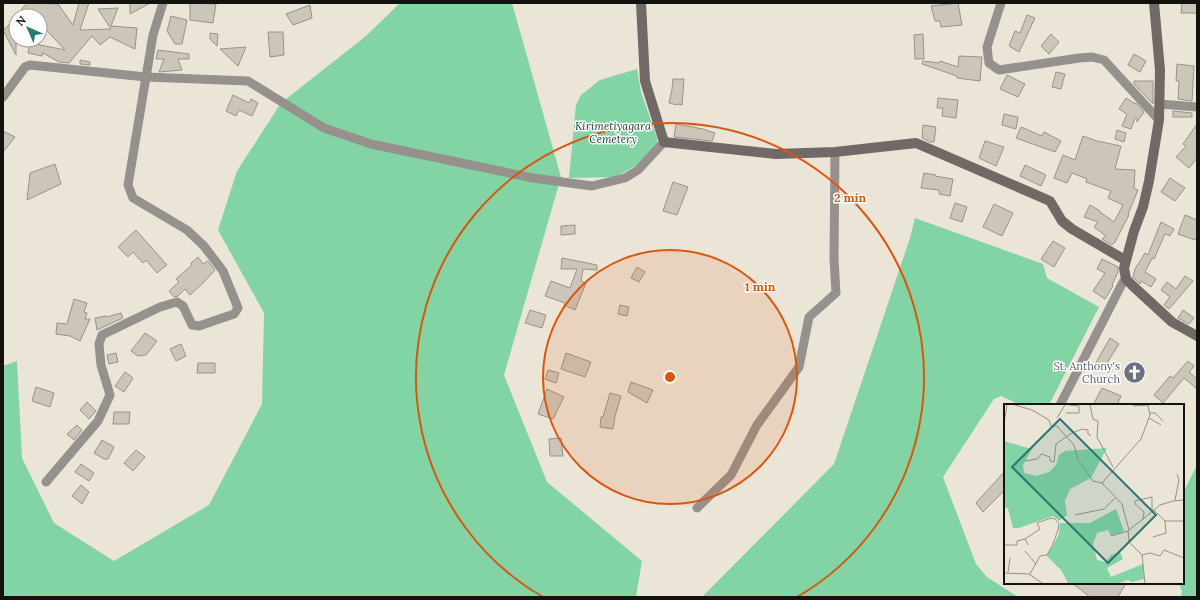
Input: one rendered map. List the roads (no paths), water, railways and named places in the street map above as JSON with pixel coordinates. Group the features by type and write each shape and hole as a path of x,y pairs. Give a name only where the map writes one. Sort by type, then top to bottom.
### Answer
{"street":[{"path":"46,482 98,421 110,395 101,365 99,344 102,335 160,307 176,302 183,306 192,325 199,326 234,314 238,308 223,271 204,246 187,230 133,198 128,185 153,35 163,3"},
{"path":"641,3 645,81 664,142"},
{"path":"1001,3 987,47 989,63 999,70 1079,58 1092,57 1104,60 1160,120"},
{"path":"1154,3 1160,70 1160,120 1143,207 1125,260 1124,268 1126,279 1134,287 1172,322 1197,336"},
{"path":"3,97 25,67 30,65 146,77 248,81 324,128 371,144 533,178 592,186 625,178 638,170 664,142"},
{"path":"1160,104 1197,107"},
{"path":"664,142 776,154 835,152 916,143 1050,201 1062,221 1072,229 1125,260"},
{"path":"698,508 731,475 757,424 799,367 809,317 836,293 834,260 835,152"},
{"path":"1061,404 1123,282 1126,279"}],"place":[{"name":"St. Anthony's Church","path":"1135,372"}],"park label":[{"name":"Kirimetiyagara Cemetery","path":"613,132"}]}
